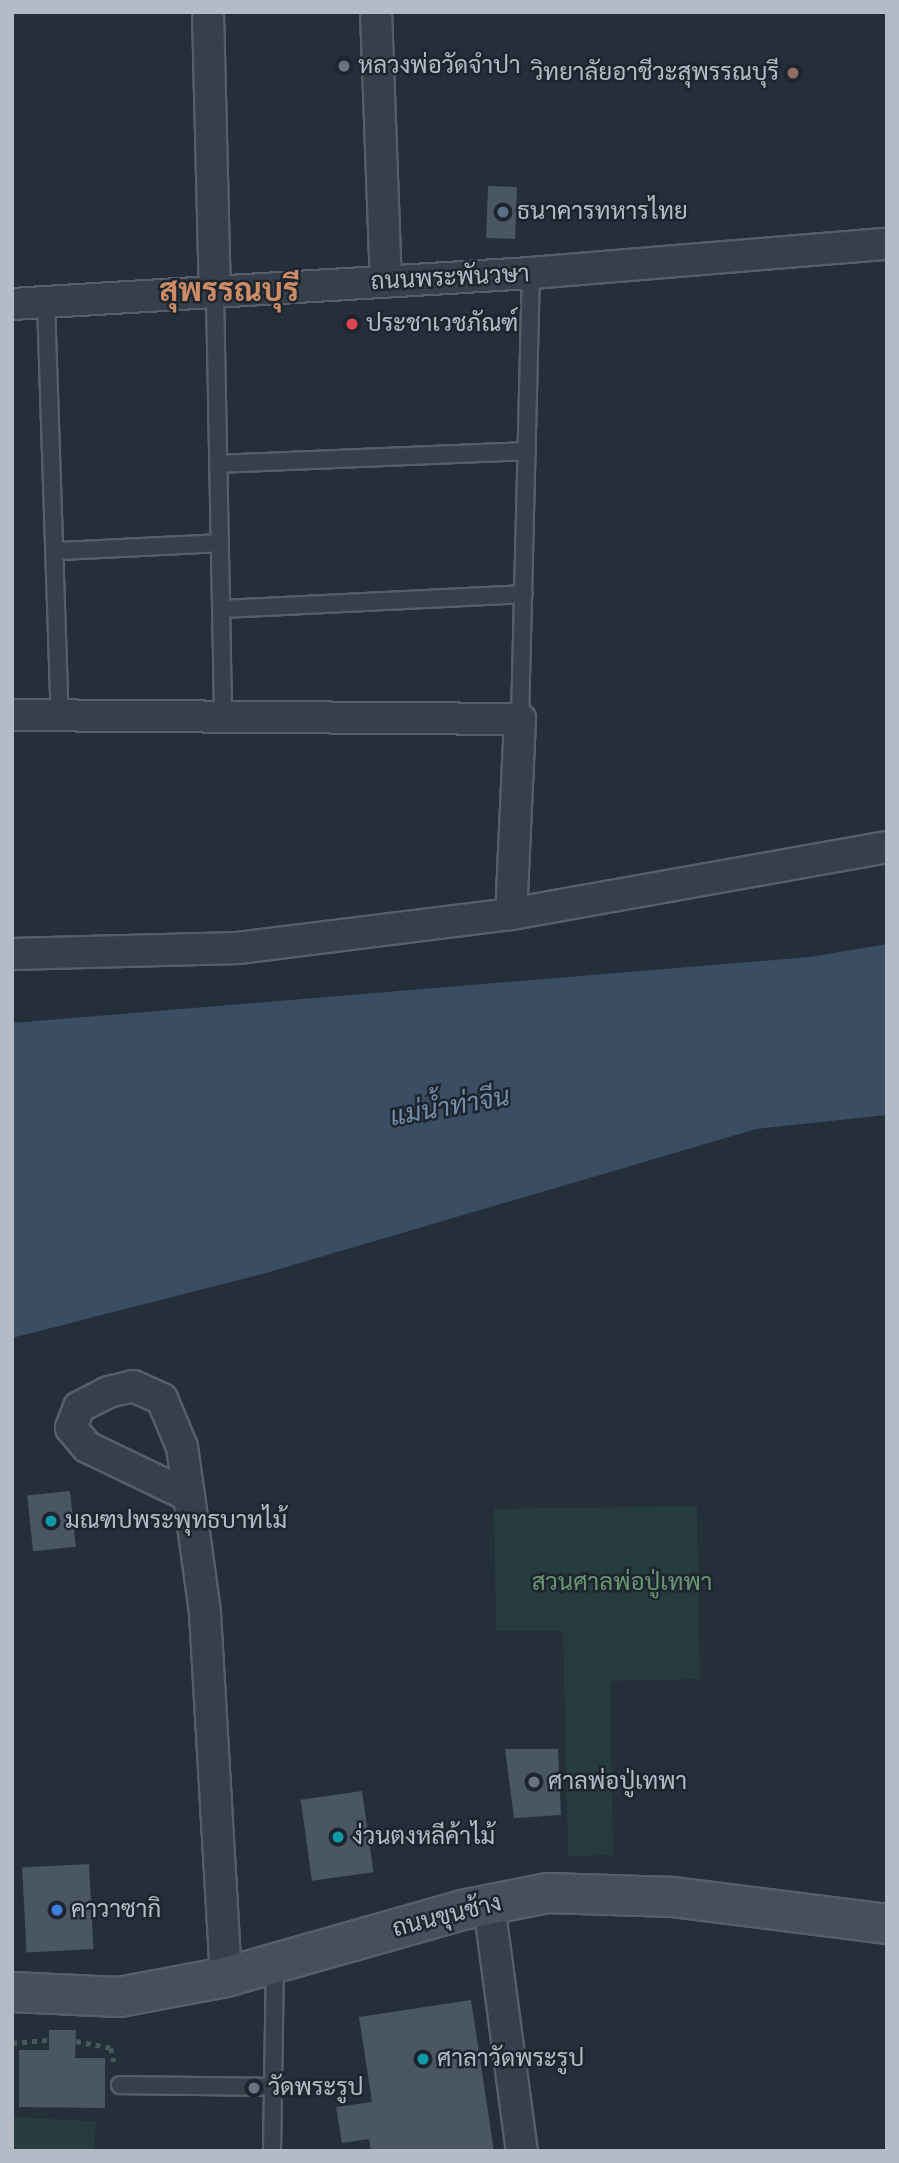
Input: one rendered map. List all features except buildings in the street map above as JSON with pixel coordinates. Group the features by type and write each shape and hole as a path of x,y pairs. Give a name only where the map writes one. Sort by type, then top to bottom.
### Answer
{"main road":[{"name":"ถนนขุนช้าง","path":"12,1992 119,1997 226,1977 489,1905 548,1894 673,1896 887,1924"}],"street":[{"path":"208,12 215,293"},
{"path":"376,12 386,282"},
{"name":"ถนนพระพันวษา","path":"12,304 531,273 887,244"},
{"path":"12,715 520,719 511,914"},
{"path":"12,954 238,948 511,914 887,848"},
{"path":"189,1496 205,1612 226,1977"},
{"path":"489,1905 522,2151"}],"lane":[{"path":"520,719 531,273"},
{"path":"215,293 223,716"},
{"path":"46,303 58,551 60,716"},
{"path":"218,464 527,451"},
{"path":"58,551 220,543"},
{"path":"221,609 524,594"},
{"path":"272,2151 275,1963"},
{"path":"120,2085 275,2087"}],"path":[{"path":"12,2043 49,2040"},
{"path":"76,2041 111,2048 120,2085"}],"green space":[{"name":"สวนศาลพ่อปู่เทพา","path":"697,1506 700,1679 610,1681 613,1855 568,1856 563,1631 496,1631 494,1509"},
{"path":"12,2117 96,2121 94,2151 12,2151"}],"water":[{"name":"แม่น้ำท่าจีน","path":"887,944 887,1115 756,1129 266,1273 12,1338 12,1023 810,957"}],"place":[{"name":"หลวงพ่อวัดจำปา","path":"344,66"},
{"name":"วิทยาลัยอาชีวะสุพรรณบุรี","path":"793,73"},
{"name":"ธนาคารทหารไทย","path":"503,212"},
{"name":"ประชาเวชภัณฑ์","path":"352,324"},
{"name":"มณฑปพระพุทธบาทไม้","path":"51,1521"},
{"name":"ศาลพ่อปู่เทพา","path":"534,1782"},
{"name":"ง่วนตงหลีค้าไม้","path":"338,1837"},
{"name":"คาวาซากิ","path":"57,1910"},
{"name":"ศาลาวัดพระรูป","path":"423,2059"},
{"name":"วัดพระรูป","path":"254,2088"}],"district":[{"name":"สุพรรณบุรี","path":"229,290"}]}
